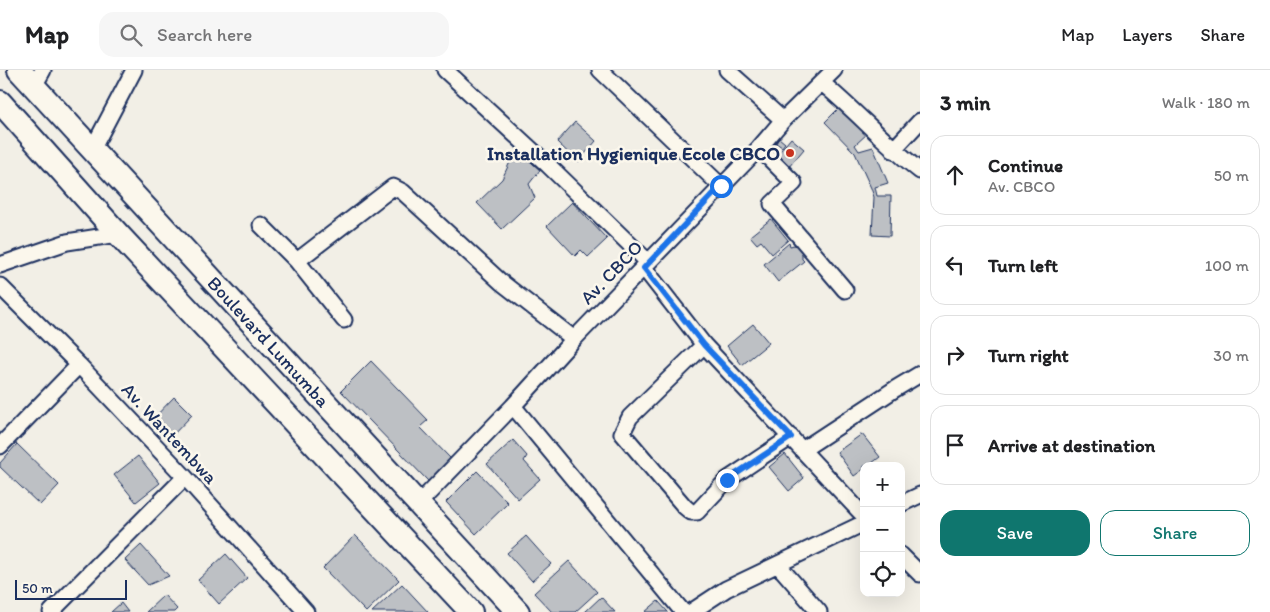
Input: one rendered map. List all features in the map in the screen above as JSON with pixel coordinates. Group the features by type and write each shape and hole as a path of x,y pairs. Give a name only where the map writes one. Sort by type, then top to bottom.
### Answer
{"highway":[{"name":"Boulevard Lumumba","path":"32,75 92,150 518,612"},
{"name":"Boulevard Lumumba","path":"0,102 118,234 471,612"}],"street":[{"path":"92,150 134,70"},
{"path":"445,70 548,165 646,265 704,345 860,512"},
{"path":"600,70 721,186"},
{"path":"727,70 783,120"},
{"name":"Av. CBCO","path":"418,504 759,148 783,120 822,84 834,70"},
{"path":"822,84 847,104 893,150 920,171"},
{"path":"893,150 920,121"},
{"path":"759,148 794,183 772,204 846,290"},
{"path":"297,262 393,187 398,188 501,282 574,339"},
{"path":"261,225 297,262 344,320"},
{"path":"0,265 67,242 118,234"},
{"name":"Av. Wantembwa","path":"0,286 185,477 306,612"},
{"path":"704,345 630,417 622,432 685,507 691,512 697,512 727,480 791,437"},
{"path":"0,446 79,366"},
{"path":"802,450 920,374"},
{"path":"513,406 683,612"},
{"path":"51,612 185,477"},
{"path":"905,502 920,495"},
{"path":"691,612 726,589 860,526"},
{"path":"905,559 920,574"},
{"path":"778,565 819,612"}],"building":[{"path":"841,106 868,133 855,145 859,151 873,147 888,183 875,187 877,196 891,196 890,236 872,235 874,197 871,188 855,153 825,122"},
{"path":"575,122 596,141 578,162 557,142"},
{"path":"779,138 785,143 782,147 776,143"},
{"name":"Installation Hygienique Ecole CBCO","path":"791,138 804,149 788,168 775,157"},
{"path":"523,155 540,170 529,184 535,198 502,229 477,203 502,179 510,162"},
{"path":"572,202 607,239 588,257 581,250 575,256 547,226"},
{"path":"771,219 788,240 772,254 761,241 757,244 750,236"},
{"path":"789,243 790,246 799,247 804,261 778,282 764,264"},
{"path":"753,324 769,343 742,365 727,346"},
{"path":"371,361 428,420 420,427 451,459 428,481 341,391"},
{"path":"174,397 192,415 168,440 150,422"},
{"path":"862,434 880,457 873,462 860,462 860,472 854,476 837,452"},
{"path":"513,440 527,456 524,461 540,479 518,499 487,464"},
{"path":"17,444 59,485 40,505 0,467 0,463"},
{"path":"785,454 804,478 789,491 769,467"},
{"path":"138,456 160,483 136,502 114,475"},
{"path":"477,471 508,503 476,534 446,502"},
{"path":"355,535 399,580 366,612 323,568"},
{"path":"526,536 551,564 532,581 507,553"},
{"path":"141,545 169,576 148,585 125,560"},
{"path":"226,554 247,578 219,604 198,580"},
{"path":"569,561 597,592 575,612 552,612 534,593"},
{"path":"402,584 428,612 372,612"},
{"path":"164,595 177,609 174,612 146,612"},
{"path":"601,597 615,612 585,612"},
{"path":"658,601 668,612 645,612"},
{"path":"121,603 128,612 111,612"}],"place":[{"name":"Installation Hygienique Ecole CBCO","path":"790,153"}],"route":[{"path":"721,186 644,268 704,345 791,437 727,480"}]}
